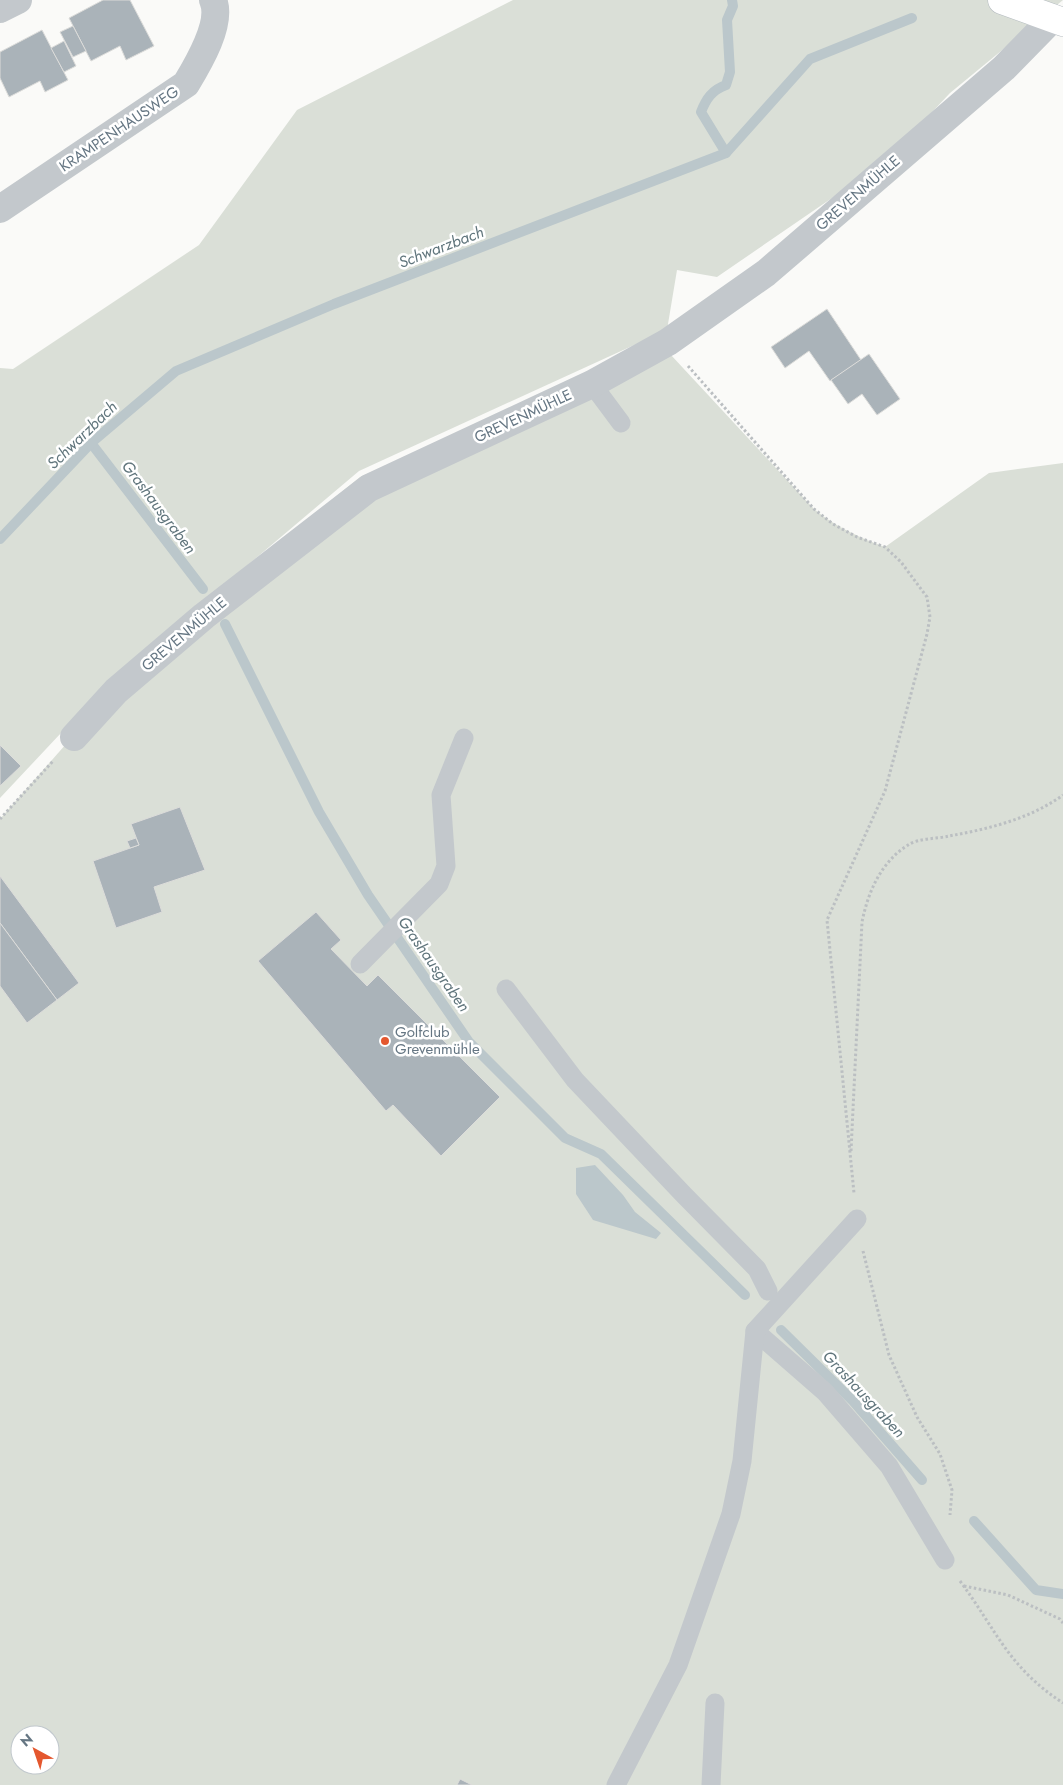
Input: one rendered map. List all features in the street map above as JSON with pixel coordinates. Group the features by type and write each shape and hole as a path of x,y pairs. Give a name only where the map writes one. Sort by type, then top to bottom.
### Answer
{"main road":[{"path":"1002,0 1058,20"}],"street":[{"path":"0,9 18,0"},
{"name":"KRAMPENHAUSWEG","path":"0,208 186,84 199,63 213,28 216,8 212,0"},
{"name":"GREVENMÜHLE","path":"74,737 116,691 182,635 288,549 370,488 592,384 668,342 766,273 1058,20"}],"lane":[{"path":"592,384 621,423"},
{"path":"360,964 439,884 446,866 441,796 464,738"},
{"path":"506,989 576,1080 684,1195 758,1269 768,1291"},
{"path":"616,1785 678,1665 707,1588 731,1514 742,1461 755,1331 857,1219"},
{"path":"755,1331 825,1392 888,1466 945,1560"},
{"path":"711,1785 715,1703"}],"path":[{"path":"668,342 814,509 833,524 857,537 885,547 901,562 927,597 930,617 928,634 886,792 827,920 857,1219 860,1240 889,1355 917,1417 940,1454 952,1490 945,1560 1012,1660 1040,1688 1063,1703"},
{"path":"0,820 74,737"},
{"path":"851,1162 862,922 866,902 875,882 886,865 909,844 1008,822 1035,812 1063,795"},
{"path":"964,1586 1008,1595 1060,1619 1063,1623"}],"shaded area":[{"path":"513,0 1063,0 950,93 886,161 717,277 677,270 667,330 359,471 107,684 0,798 0,368 13,369 199,245 297,110"},
{"path":"658,341 814,509 848,531 885,547 989,473 1063,463 1063,1785 0,1785 0,819 111,693 280,542 360,477 583,379"},
{"path":"595,1165 623,1195 635,1212 661,1233 656,1239 593,1220 576,1194 576,1168"}],"building":[{"path":"103,0 130,0 154,46 126,60 120,46 91,61 69,18"},
{"path":"73,26 86,51 73,57 60,32"},
{"path":"42,30 68,80 45,92 40,81 9,97 0,78 0,52"},
{"path":"64,41 76,66 64,72 51,48"},
{"path":"827,309 861,360 830,381 809,351 785,368 771,347"},
{"path":"869,354 900,399 877,415 862,394 848,404 831,380"},
{"path":"0,745 21,766 0,786"},
{"path":"180,807 205,870 154,887 162,912 116,928 93,861 139,845 131,824"},
{"path":"136,838 139,845 130,848 127,841"},
{"path":"0,876 79,983 57,1000 0,923"},
{"name":"Golfclub Grevenmühle","path":"316,912 341,940 331,949 367,986 378,975 500,1097 441,1156 393,1105 386,1111 258,961"},
{"path":"0,923 57,1000 27,1023 0,986"},
{"path":"460,1779 472,1785 457,1785"}],"waterway":[{"path":"726,153 701,112 710,96 726,85 730,72 727,20 733,6 732,0"},
{"name":"Schwarzbach","path":"0,539 91,443 176,371 334,304 726,153 810,59 912,18"},
{"name":"Grashausgraben","path":"91,443 203,589"},
{"name":"Grashausgraben","path":"225,624 319,812 368,895 469,1042 565,1138 601,1154 745,1295"},
{"name":"Grashausgraben","path":"781,1330 853,1401 922,1480"},
{"name":"Grashausgraben","path":"974,1521 1036,1590 1063,1594"}],"place":[{"name":"Golfclub Grevenmühle","path":"385,1041"}]}
